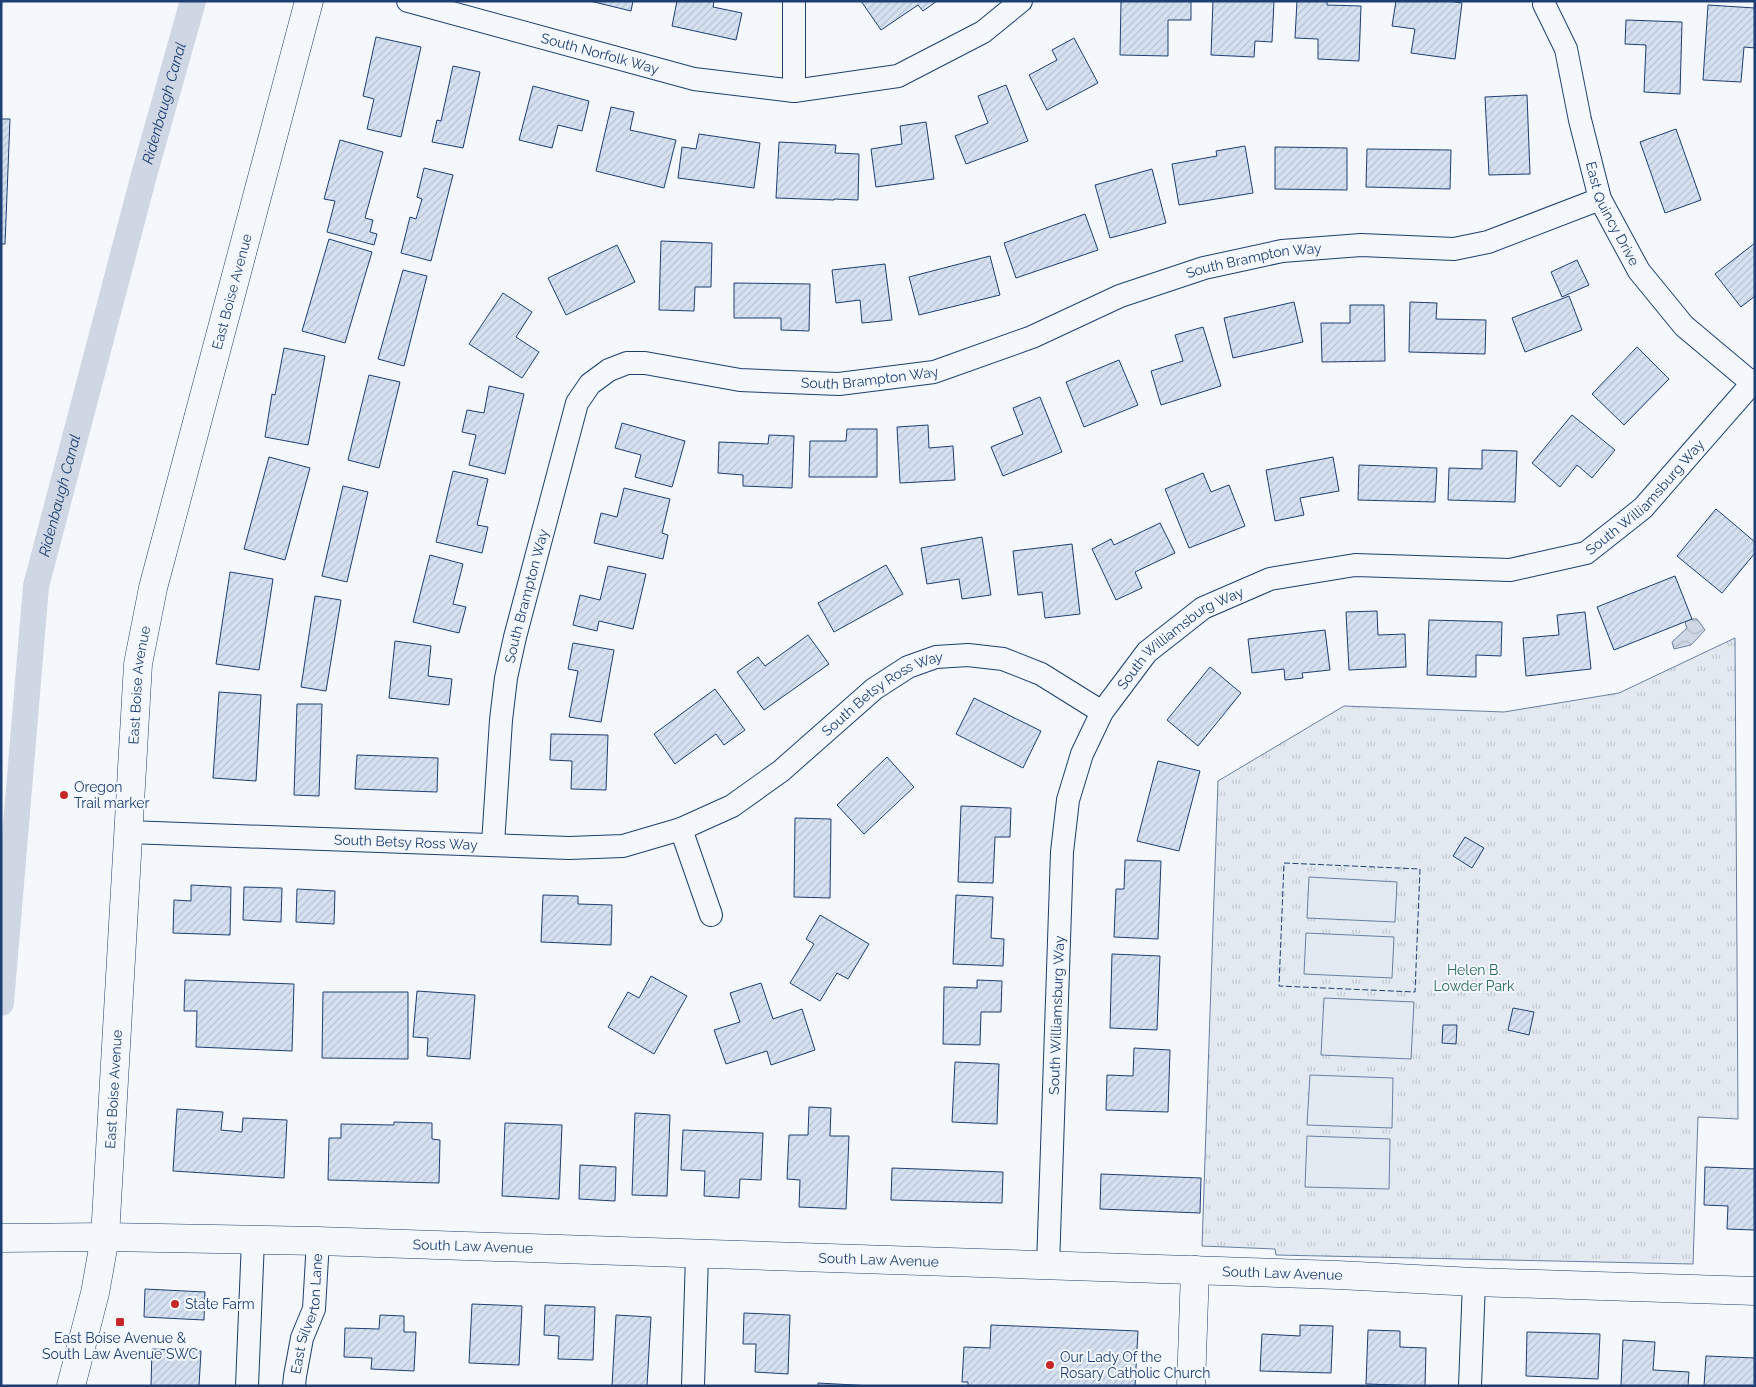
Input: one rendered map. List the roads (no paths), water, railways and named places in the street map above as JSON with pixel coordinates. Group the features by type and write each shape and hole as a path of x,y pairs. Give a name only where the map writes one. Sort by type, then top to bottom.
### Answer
{"street":[{"name":"East Boise Avenue","path":"71,1386 95,1293 105,1238 138,664 153,588 309,1"},
{"name":"South Norfolk Way","path":"408,1 694,79 794,91 898,76 983,32 1021,1"},
{"path":"794,1 794,91"},
{"name":"East Quincy Drive","path":"1544,2 1566,49 1580,120 1600,199 1639,271 1684,326 1753,382"},
{"name":"South Brampton Way","path":"493,844 501,720 506,678 515,637 578,403 590,384 609,370 627,364 646,363 740,380 839,384 934,372 1032,337 1120,296 1204,268 1282,251 1361,245 1454,248 1488,242 1600,199"},
{"name":"South Williamsburg Way","path":"1048,1266 1062,852 1068,800 1082,754 1102,712 1147,652 1202,608 1270,579 1355,565 1510,570 1586,553 1643,508 1753,382"},
{"name":"South Betsy Ross Way","path":"128,832 568,848 623,846 681,830 732,806 781,771 874,689 908,667 936,657 968,655 1003,659 1040,674 1102,712"},
{"path":"681,830 711,915"},
{"name":"South Law Avenue","path":"6,1238 318,1241 1195,1270 1474,1282 1755,1291"},
{"path":"247,1386 253,1240"},
{"name":"East Silverton Lane","path":"294,1386 302,1338 314,1309 318,1241"},
{"path":"693,1386 697,1254"},
{"path":"1190,1386 1195,1270"},
{"path":"1470,1386 1474,1282"}],"water":[{"path":"1697,619 1705,630 1691,645 1674,649 1672,642 1687,628 1685,622"}],"waterway":[{"name":"Ridenbaugh Canal","path":"1,1003 36,586 144,175 193,1"}],"place":[{"name":"Oregon Trail marker","path":"64,795"},
{"name":"State Farm","path":"175,1304"},
{"name":"East Boise Avenue & South Law Avenue SWC","path":"120,1322"},
{"name":"Our Lady Of the Rosary Catholic Church","path":"1050,1365"}],"park label":[{"name":"Helen B. Lowder Park","path":"1474,978"}]}
